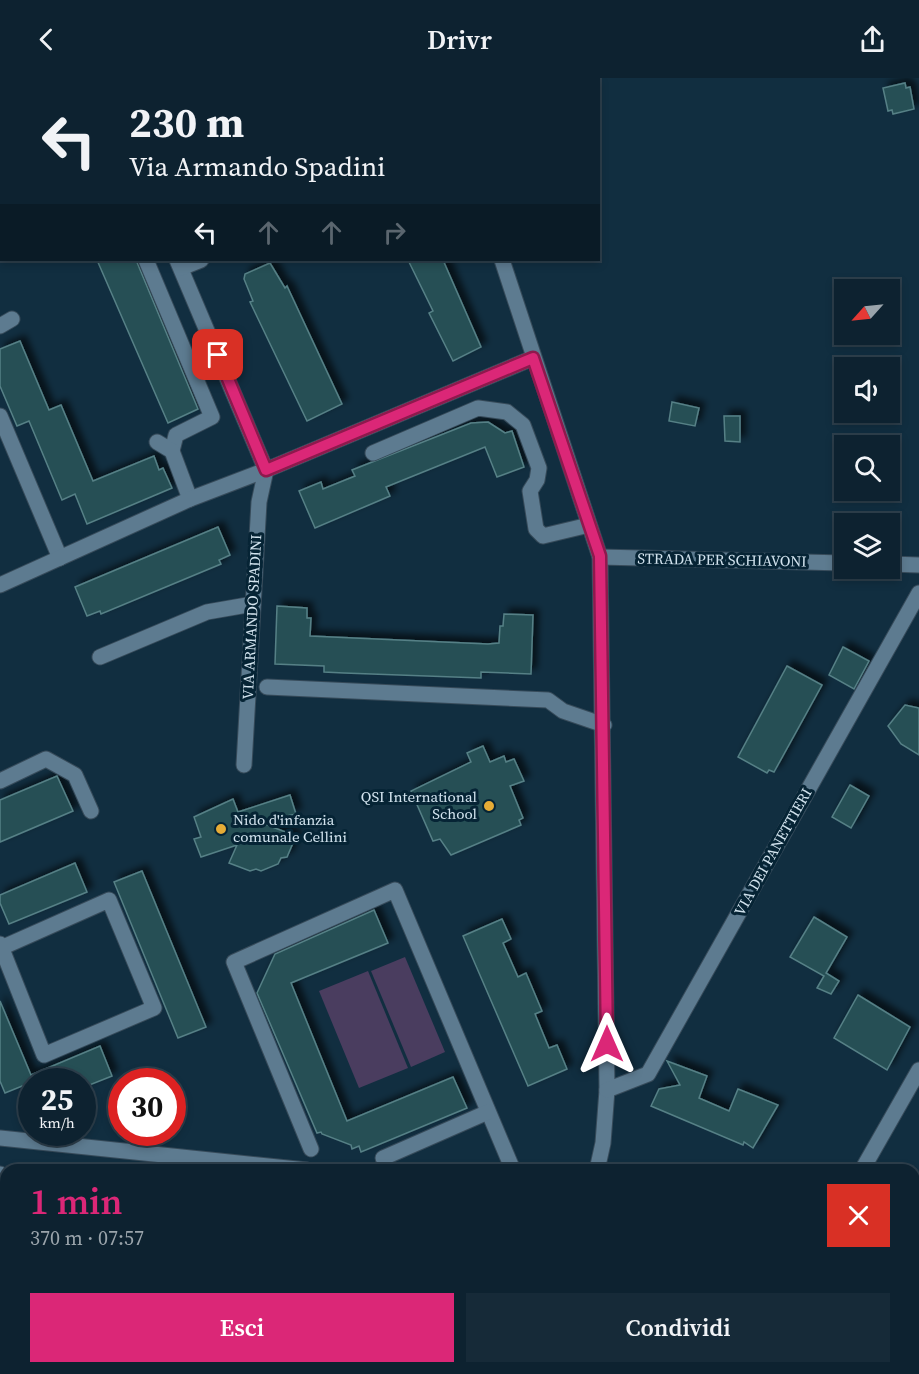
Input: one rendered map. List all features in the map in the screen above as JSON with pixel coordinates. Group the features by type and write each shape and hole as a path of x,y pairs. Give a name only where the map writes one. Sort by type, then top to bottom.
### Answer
{"street":[{"path":"146,261 212,417 176,435 172,451 190,499"},
{"path":"196,261 179,264 266,470"},
{"path":"502,261 600,556 607,1090 603,1143 598,1164"},
{"path":"0,585 190,499 266,470 533,358"},
{"path":"373,453 478,408 507,412 523,425 539,468 537,480 530,491 537,529 543,536 590,525"},
{"path":"0,416 60,558"},
{"path":"157,442 172,451"},
{"name":"VIA ARMANDO SPADINI","path":"244,765 259,501 266,470"},
{"name":"STRADA PER SCHIAVONI","path":"600,556 834,563"},
{"path":"900,564 919,565"},
{"name":"VIA DEI PANETTIERI","path":"607,1090 648,1074 919,593"},
{"path":"100,657 207,612 252,604"},
{"path":"267,687 548,700 563,711 603,725"},
{"path":"0,781 46,759 75,775 91,811"},
{"path":"311,1149 234,962 394,890 510,1164"},
{"path":"109,900 154,1008 44,1055 1,946 109,900"},
{"path":"865,1164 919,1070"},
{"path":"383,1158 488,1112"},
{"path":"0,1138 249,1164"}],"shaded area":[{"path":"405,957 445,1052 411,1067 371,971"},
{"path":"368,971 408,1068 359,1088 319,991"}],"building":[{"path":"905,83 906,88 910,87 914,109 893,114 892,110 888,111 883,88"},
{"path":"97,261 136,261 198,409 168,423"},
{"path":"408,261 443,261 481,347 453,361 429,313 433,311"},
{"path":"270,263 285,288 287,286 342,404 307,421 250,302 253,301 244,279 245,274"},
{"path":"20,341 49,410 61,405 93,481 154,456 159,470 163,468 172,488 87,524 75,494 62,500 29,421 17,426 0,386 0,349"},
{"path":"672,402 699,408 695,426 669,421"},
{"path":"724,416 740,416 740,442 725,441"},
{"path":"488,422 505,433 512,431 524,467 497,477 485,447 386,487 390,496 315,528 299,491 321,482 323,489 355,476 352,470 471,423"},
{"path":"218,527 230,555 219,560 221,564 101,614 100,611 87,616 75,587"},
{"path":"277,606 307,608 307,618 311,618 310,636 488,644 499,643 500,626 503,626 504,614 533,615 531,674 481,672 481,678 344,673 324,672 324,666 275,664"},
{"path":"843,647 869,661 854,689 829,675"},
{"path":"787,666 822,685 774,772 769,770 767,773 738,757"},
{"path":"905,705 919,708 919,755 901,744 888,726"},
{"name":"QSI International School","path":"483,746 490,762 504,756 506,762 514,759 524,781 510,786 523,818 519,820 521,825 451,855 440,839 433,841 411,791 471,762 467,753"},
{"path":"57,776 73,811 0,842 0,800"},
{"path":"850,785 869,796 851,828 832,817"},
{"name":"Nido d'infanzia comunale Cellini","path":"290,795 296,814 259,822 296,836 287,857 281,858 278,864 261,871 256,869 250,871 229,863 237,845 201,857 194,839 201,837 194,817 233,799 238,812"},
{"path":"75,863 87,892 9,924 0,903 0,895"},
{"path":"142,871 206,1027 178,1038 114,882"},
{"path":"374,910 388,943 291,983 347,1121 453,1077 467,1108 361,1152 359,1146 352,1149 351,1145 321,1132 317,1133 257,993 275,954"},
{"path":"814,917 847,937 826,973 839,981 831,994 817,988 824,976 790,957"},
{"path":"502,919 511,939 503,943 518,977 526,973 542,1011 535,1014 549,1048 557,1045 567,1069 528,1086 463,936"},
{"path":"858,995 910,1027 887,1070 834,1038"},
{"path":"0,1001 28,1068 18,1068 18,1088 5,1093 0,1081"},
{"path":"100,1046 109,1068 108,1078 96,1082 96,1068 48,1068"},
{"path":"667,1061 707,1076 699,1098 729,1111 738,1089 778,1105 753,1148 744,1142 743,1145 651,1106 659,1089 680,1085"}],"place":[{"name":"QSI International School","path":"489,806"},
{"name":"Nido d'infanzia comunale Cellini","path":"221,829"}],"route":[{"path":"218,355 266,470 533,358 600,556 606,835 607,1044"}]}
